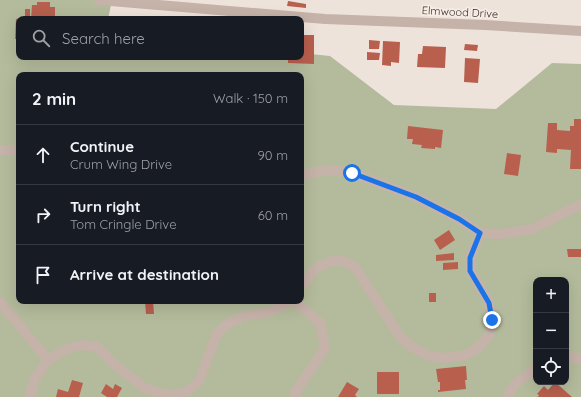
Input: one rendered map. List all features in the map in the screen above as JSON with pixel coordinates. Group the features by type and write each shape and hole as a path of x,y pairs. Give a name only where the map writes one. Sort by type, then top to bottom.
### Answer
{"street":[{"name":"Elmwood Drive","path":"99,0 289,16"},
{"name":"Elmwood Drive","path":"304,17 485,25 581,31"},
{"path":"0,150 16,150"},
{"path":"304,176 310,173 331,170 352,173 416,197 459,219 480,233 500,234 533,229 581,205"},
{"path":"304,283 315,269 324,264 343,260 355,267 401,338 414,348 429,356 445,358 465,355 477,349 488,337 492,320 489,303 470,271 470,258 480,233"},
{"path":"0,302 48,360"},
{"path":"30,397 34,380 48,360 64,350 80,345 97,347 114,364 145,388 159,393 173,394 188,391 199,381 217,334 227,324 243,316 266,313 284,304"},
{"path":"297,397 295,393 325,348 320,323 298,304"},
{"path":"569,357 581,359"},
{"path":"507,397 515,384 533,370"}],"green space":[{"path":"0,0 112,0 109,16 16,16 16,60 304,60 304,53 330,56 394,105 496,109 552,63 581,64 581,397 0,397"}],"building":[{"path":"288,1 306,4 306,8 287,6"},
{"path":"37,2 50,2 50,7 55,7 55,16 31,16 32,5 37,5"},
{"path":"25,9 30,9 30,16 25,16"},
{"path":"304,35 314,35 314,64 288,63 288,60 304,60"},
{"path":"369,40 380,41 379,49 369,49"},
{"path":"383,41 400,42 399,63 391,62 391,66 382,65"},
{"path":"465,44 478,45 477,51 464,50"},
{"path":"423,46 446,47 445,68 417,67 418,54 422,54"},
{"path":"367,52 380,53 379,60 367,60"},
{"path":"465,58 480,59 478,83 464,82"},
{"path":"574,119 581,119 581,169 570,169 571,150 557,149 557,153 546,152 548,123 557,123 557,130 570,131 570,126 574,126"},
{"path":"408,126 443,130 441,148 421,148 422,145 412,144 413,139 407,139"},
{"path":"507,153 521,155 518,176 504,174"},
{"path":"449,230 455,240 440,250 434,240"},
{"path":"567,249 581,249 581,257 568,257"},
{"path":"454,253 454,260 436,261 436,255"},
{"path":"458,262 458,269 443,270 443,263"},
{"path":"429,293 436,293 436,302 429,302"},
{"path":"145,304 153,304 154,314 146,314"},
{"path":"466,366 466,389 438,392 438,390 440,390 440,382 438,382 436,369"},
{"path":"377,372 399,372 399,394 377,394"},
{"path":"72,380 83,383 79,397 56,397 58,389 68,392"},
{"path":"347,382 359,389 355,395 357,397 338,397"},
{"path":"106,384 113,389 115,384 122,388 117,397 107,397 101,393"},
{"path":"552,385 558,385 572,397 538,397 539,395 537,394 544,386 548,390"}],"route":[{"path":"352,173 416,197 459,219 480,233 470,258 470,271 489,303 492,320"}]}
